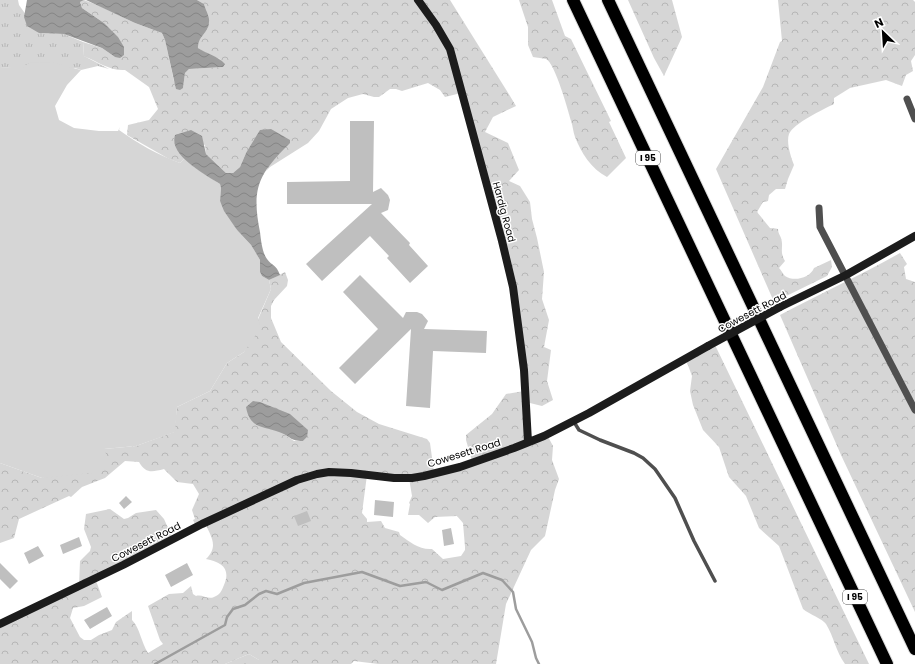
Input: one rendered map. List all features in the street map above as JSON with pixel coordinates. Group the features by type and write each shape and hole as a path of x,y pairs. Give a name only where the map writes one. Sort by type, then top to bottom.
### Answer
{"highway":[{"name":"I 95","path":"573,0 887,664"},
{"path":"608,0 915,649"}],"main road":[{"name":"Hardig Road","path":"418,0 436,25 450,49 510,272 523,360 528,442"},
{"name":"Cowesett Road","path":"0,624 123,565 260,496 307,477 329,472 394,478 424,476 460,467 528,442 573,421 708,346 846,275 915,236"}],"street":[{"path":"907,99 915,119"},
{"path":"819,208 820,227 915,410"}],"lane":[{"path":"573,421 579,430 634,453 643,458 655,469 675,498 694,541 715,581"}],"green space":[{"path":"0,0 18,0 19,5 39,33 64,34 83,42 84,56 109,69 98,66 81,70 75,68 22,69 0,67"},
{"path":"84,0 100,6 135,23 162,33 165,40 174,81 183,88 185,73 189,69 223,67 220,59 209,55 198,48 198,42 208,28 204,4 197,0 450,0 516,106 493,117 485,132 508,143 519,170 509,181 520,186 530,202 532,219 544,272 542,299 549,320 544,347 551,350 547,381 553,400 542,406 526,402 527,435 534,439 546,433 553,446 552,460 559,479 555,490 545,536 531,550 506,604 496,664 378,664 354,661 351,664 259,664 259,660 249,654 225,664 0,664 0,627 79,586 80,561 90,551 91,547 84,529 86,514 110,509 124,519 136,513 156,510 164,519 173,539 95,578 102,597 84,606 73,608 70,618 80,637 84,640 91,640 112,630 116,622 132,611 132,620 137,627 148,653 163,644 160,640 148,606 169,594 183,593 191,586 193,594 196,596 212,598 218,595 226,579 226,571 221,564 206,559 212,550 213,541 205,523 196,526 193,520 195,519 192,510 199,494 193,484 177,482 164,469 150,471 144,469 139,462 125,461 105,478 82,487 71,497 69,496 19,519 14,538 0,543 0,463 42,478 104,449 136,446 174,432 177,407 210,391 227,363 244,352 271,289 269,280 285,272 288,280 287,286 274,300 271,306 271,318 281,342 331,391 357,412 379,424 427,439 430,443 434,472 472,461 466,435 492,414 506,394 524,391 513,287 461,93 445,97 440,90 428,83 402,91 390,89 379,97 363,94 348,98 331,109 319,131 308,143 266,171 271,161 290,143 246,153 240,167 233,173 226,173 206,154 205,145 175,135 174,140 177,149 185,158 180,163 169,159 127,135 128,125 149,120 158,109 149,87 125,70 109,68 84,56 83,42 102,48 115,57 104,23 82,8 80,2","holes":["281,432 307,437 303,441 294,441","367,475 409,478 412,496 409,503 408,515 419,515 428,523 435,517 457,516 463,523 465,550 461,556 443,559 432,549 419,547 400,535 399,532 385,528 381,521 367,522 367,519 362,513"]},
{"path":"519,0 552,0 565,36 571,39 611,121 609,122 626,158 607,177 591,165 580,148 574,135 572,123 561,87 550,62 546,59 533,57 528,45 528,27"},
{"path":"628,0 672,0 682,37 664,76 654,58"},
{"path":"778,0 913,0 915,2 915,55 911,61 913,71 906,75 902,86 886,80 850,88 834,98 834,104 802,121 789,134 788,146 794,165 785,189 776,189 769,195 768,201 763,202 757,212 770,228 778,229 782,241 782,255 785,261 779,268 785,276 793,279 805,277 814,268 831,260 832,267 827,276 774,302 716,169 763,87 780,42 782,41"},
{"path":"50,62 81,70 67,85 55,106 59,120 74,128 99,131 118,131 120,127 119,130 126,135 164,156 180,163 185,158 194,167 220,184 220,201 237,230 251,245 260,260 260,272 262,276 269,280 271,289 258,318 260,325 254,338 244,352 227,363 210,391 177,407 175,432 136,446 104,449 109,461 105,469 92,473 42,478 0,463 0,67 22,68 29,63"},
{"path":"900,253 907,264 904,267 906,279 915,282 915,612 841,455 780,315"},
{"path":"715,345 869,664 845,664 839,655 826,624 803,609 779,546 759,528 746,496 729,477 719,447 703,430 693,405 690,391 692,376 686,360"},
{"path":"249,654 259,660 259,664 225,664"}],"water":[{"path":"27,0 84,0 80,2 82,8 104,23 118,37 124,47 124,55 120,58 115,57 102,48 64,34 39,33 27,26 24,17"},
{"path":"86,0 197,0 204,4 209,20 207,29 199,41 198,48 219,59 225,64 223,67 189,69 185,73 183,88 180,90 176,89 165,40 162,33 135,23"},
{"path":"271,129 290,140 290,143 271,164 260,182 257,192 257,217 261,242 265,256 280,275 269,280 262,276 260,272 260,260 251,245 237,230 224,211 220,201 220,184 198,170 182,157 174,142 175,135 191,130 202,136 206,154 226,173 233,173 240,167 246,153 260,130"},
{"path":"253,401 260,402 290,414 308,430 307,437 303,441 295,440 279,432 258,426 251,419 246,407"}],"building":[{"path":"350,121 374,121 373,192 381,188 388,195 390,200 388,210 381,213 410,243 409,245 428,266 410,283 387,258 389,256 370,236 322,281 306,264 372,204 287,204 287,182 350,181"},
{"path":"360,275 403,318 406,312 417,312 422,314 428,321 424,329 487,331 486,353 433,351 430,408 406,406 411,329 355,384 339,368 378,329 343,292"},
{"path":"126,496 132,502 124,509 119,503"},
{"path":"375,500 394,502 393,517 374,515"},
{"path":"307,511 311,521 298,526 294,516"},
{"path":"451,528 454,544 444,546 442,530"},
{"path":"79,537 82,546 63,554 60,545"},
{"path":"38,546 44,556 29,564 24,553"},
{"path":"0,563 18,581 10,589 0,579"},
{"path":"187,563 193,575 171,587 165,575"},
{"path":"107,607 112,616 90,629 84,620"}],"waterway":[{"path":"155,664 225,625 227,617 233,609 245,605 259,594 266,591 277,594 304,583 362,572 400,586 426,582 442,590 483,573 502,580 513,592 516,609 532,642 539,664"}]}
